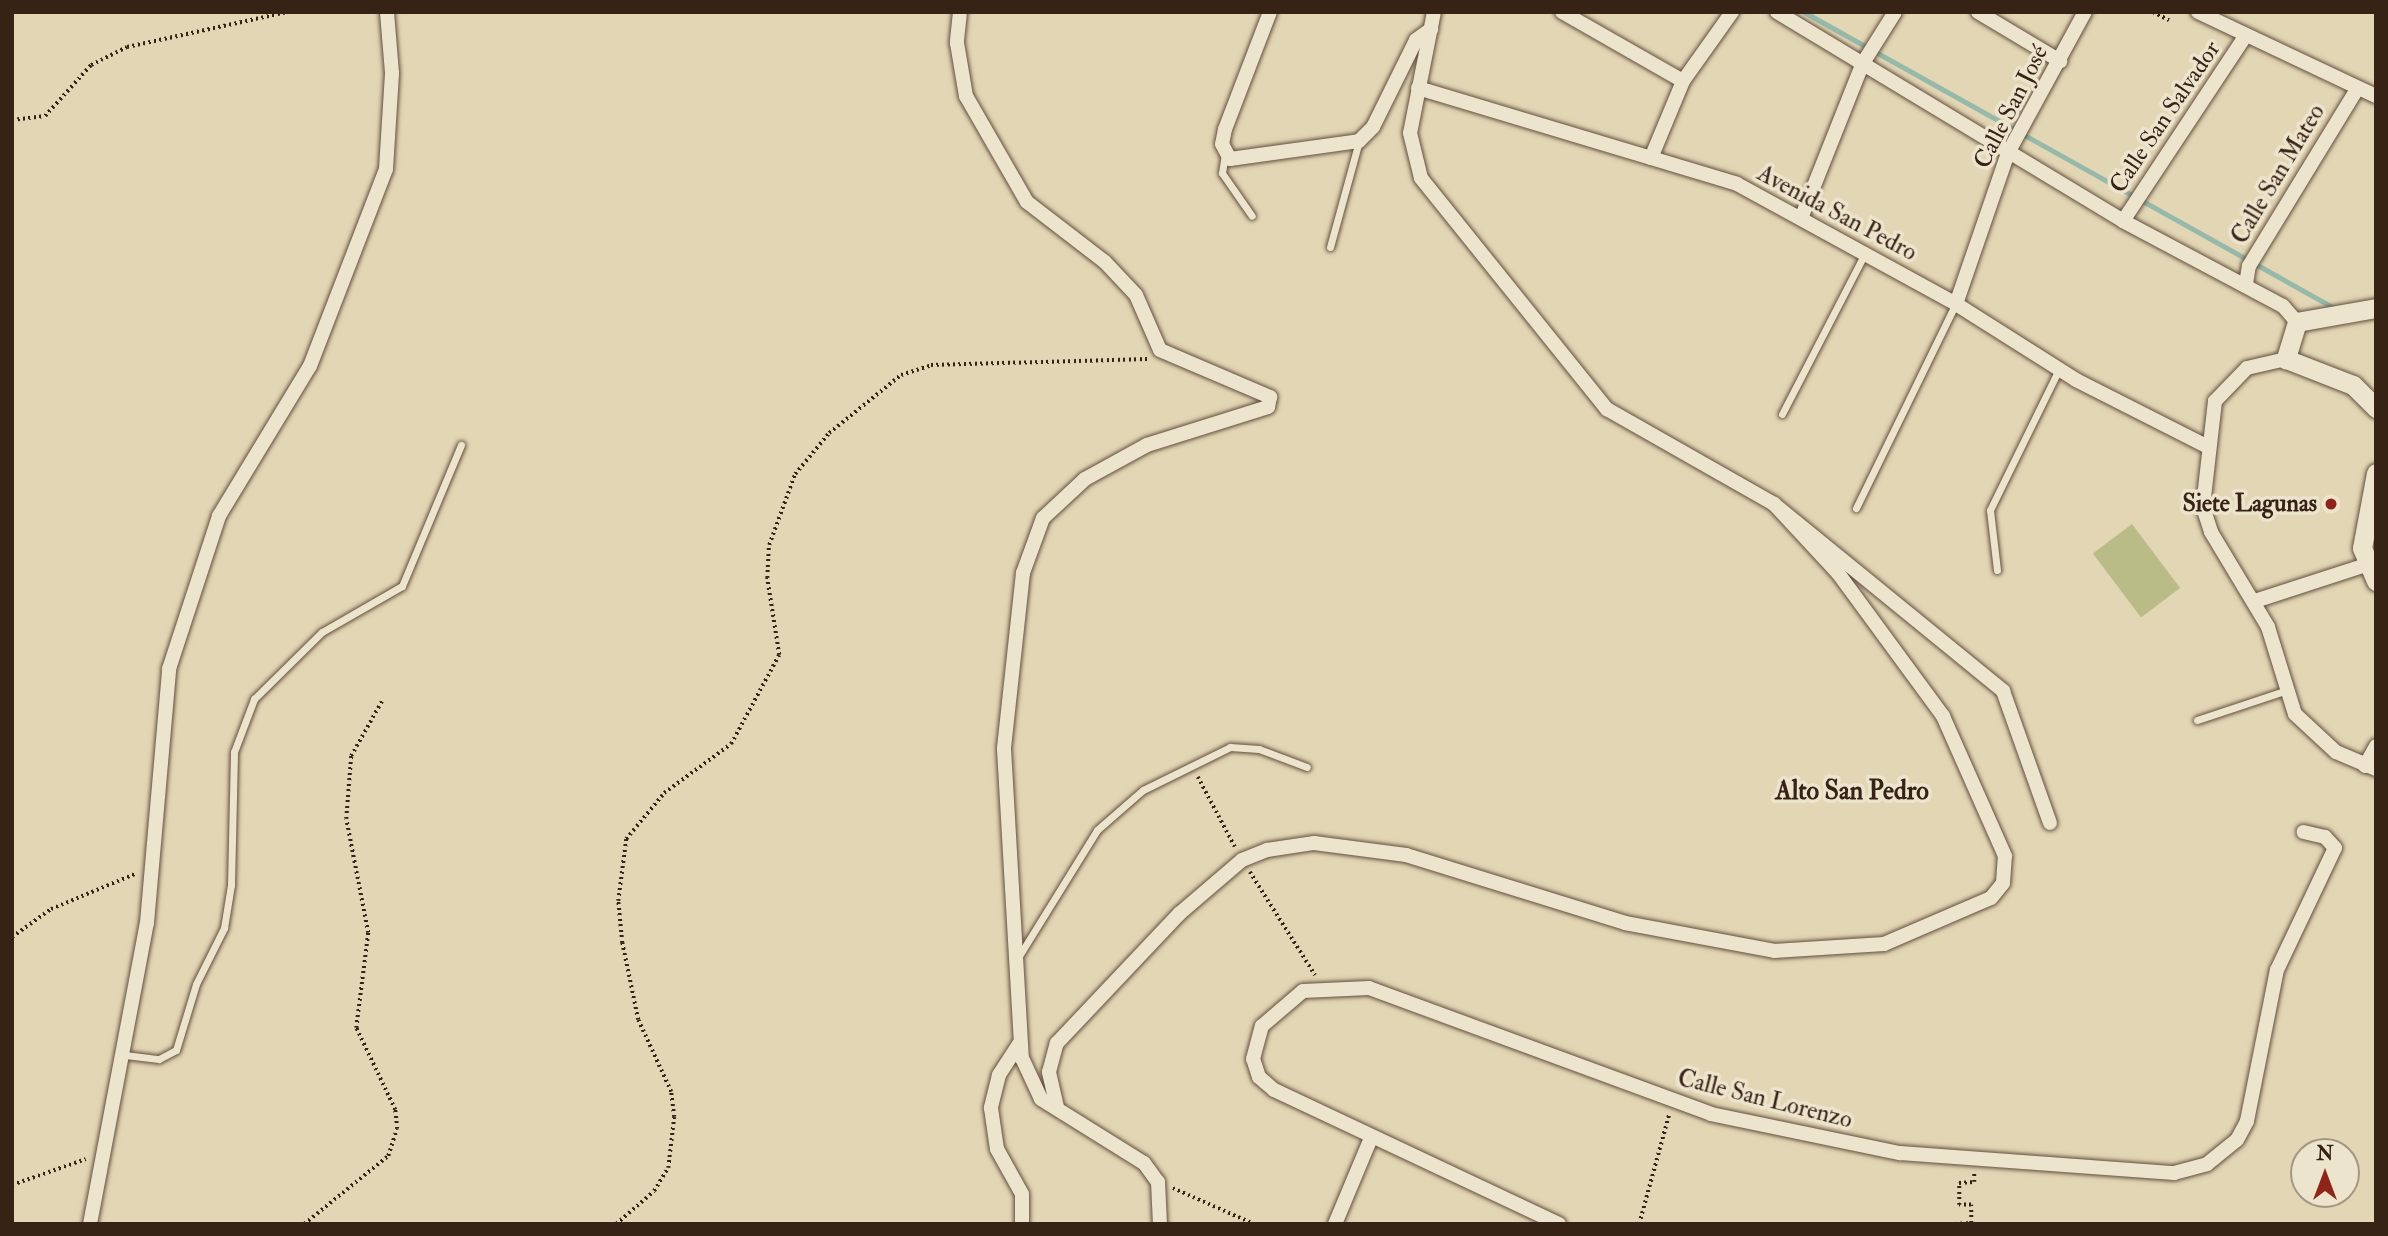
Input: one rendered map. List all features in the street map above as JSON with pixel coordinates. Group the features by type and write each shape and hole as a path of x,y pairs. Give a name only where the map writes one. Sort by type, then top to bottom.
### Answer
{"main road":[{"path":"2376,308 2297,322 2286,359 2339,377 2376,408"},
{"path":"2371,573 2362,548 2376,473"}],"street":[{"path":"90,1224 125,1055 151,869 169,669 203,558 240,474 281,420 310,366 386,169 392,73 387,12"},
{"path":"960,12 961,73 977,120 1027,202 1136,295 1160,350 1200,372 1265,390 1268,407 1126,455 1061,497 1043,518 1023,573 1004,749 1019,1044 1031,1087 1144,1163 1158,1182 1160,1224"},
{"path":"1270,12 1225,130 1225,154 1230,159 1359,141 1373,127 1416,40 1431,29"},
{"path":"1434,12 1410,133 1421,178 1480,243 1591,394 1665,447 1774,504 2003,691 2050,823"},
{"path":"1562,12 1683,80"},
{"path":"1651,158 1683,80 1732,12"},
{"path":"1777,12 2123,221 2246,284 2297,322"},
{"path":"1802,216 1863,63 1895,12"},
{"path":"1978,12 2060,61"},
{"name":"Calle San José","path":"1956,304 2008,152 2085,12"},
{"path":"2198,12 2218,17 2245,37 2356,91 2376,96"},
{"name":"Calle San Salvador","path":"2123,221 2245,37"},
{"name":"Avenida San Pedro","path":"1418,88 1737,184 1802,216 1956,304 2059,369 2206,446"},
{"name":"Calle San Mateo","path":"2246,284 2249,266 2356,91"},
{"path":"2286,359 2247,368 2222,389 2206,446 2203,507 2211,532 2255,601 2284,691 2309,731 2371,767 2376,746"},
{"path":"1057,1107 1048,1072 1057,1043 1179,914 1242,860 1314,843 1406,855 1625,923 1774,951 1884,944 1991,898 2003,883 2005,856 1943,716 1838,573 1774,504"},
{"path":"2255,601 2371,573"},
{"name":"Calle San Lorenzo","path":"1559,1224 1273,1090 1256,1068 1262,1026 1303,990 1322,986 1369,988 1421,1003 1672,1101 1845,1144 2174,1173 2207,1164 2237,1140 2247,1121 2277,970 2335,848 2325,837 2304,832"},
{"path":"1019,1044 999,1075 991,1108 997,1149 1021,1194 1022,1224"},
{"path":"1335,1224 1371,1138"}],"lane":[{"path":"1329,247 1359,141"},
{"path":"1225,154 1222,173 1252,216"},
{"path":"1782,414 1865,252"},
{"path":"1856,508 1956,304"},
{"path":"1997,570 1990,510 2059,369"},
{"path":"125,1055 159,1059 176,1050 196,984 224,928 231,885 234,752 254,699 322,632 402,586 461,445"},
{"path":"2197,720 2284,691"},
{"path":"1013,960 1097,830 1190,763 1243,747 1307,767"}],"path":[{"path":"12,120 46,116 92,65 127,47 288,12"},
{"path":"2153,12 2169,20"},
{"path":"616,1224 654,1191 668,1168 674,1117 670,1092 638,1020 622,943 618,901 626,839 664,793 732,744 779,655 767,578 769,545 795,474 829,433 901,375 964,362 1143,361 1160,350"},
{"path":"304,1224 388,1156 396,1138 395,1110 355,1028 368,933 346,819 351,756 383,699"},
{"path":"1190,763 1242,860 1322,986"},
{"path":"12,937 96,886 151,869"},
{"path":"1639,1224 1672,1101"},
{"path":"1955,1224 1971,1223 1971,1205 1959,1205 1959,1183 1974,1182 1975,1157"},
{"path":"12,1185 66,1163 104,1158"},
{"path":"1158,1182 1254,1224"}],"green space":[{"path":"2132,524 2180,588 2141,617 2093,553"}],"waterway":[{"path":"1804,12 2336,309"}],"place":[{"name":"Siete Lagunas","path":"2331,504"}],"district":[{"name":"Alto San Pedro","path":"1852,792"}]}
